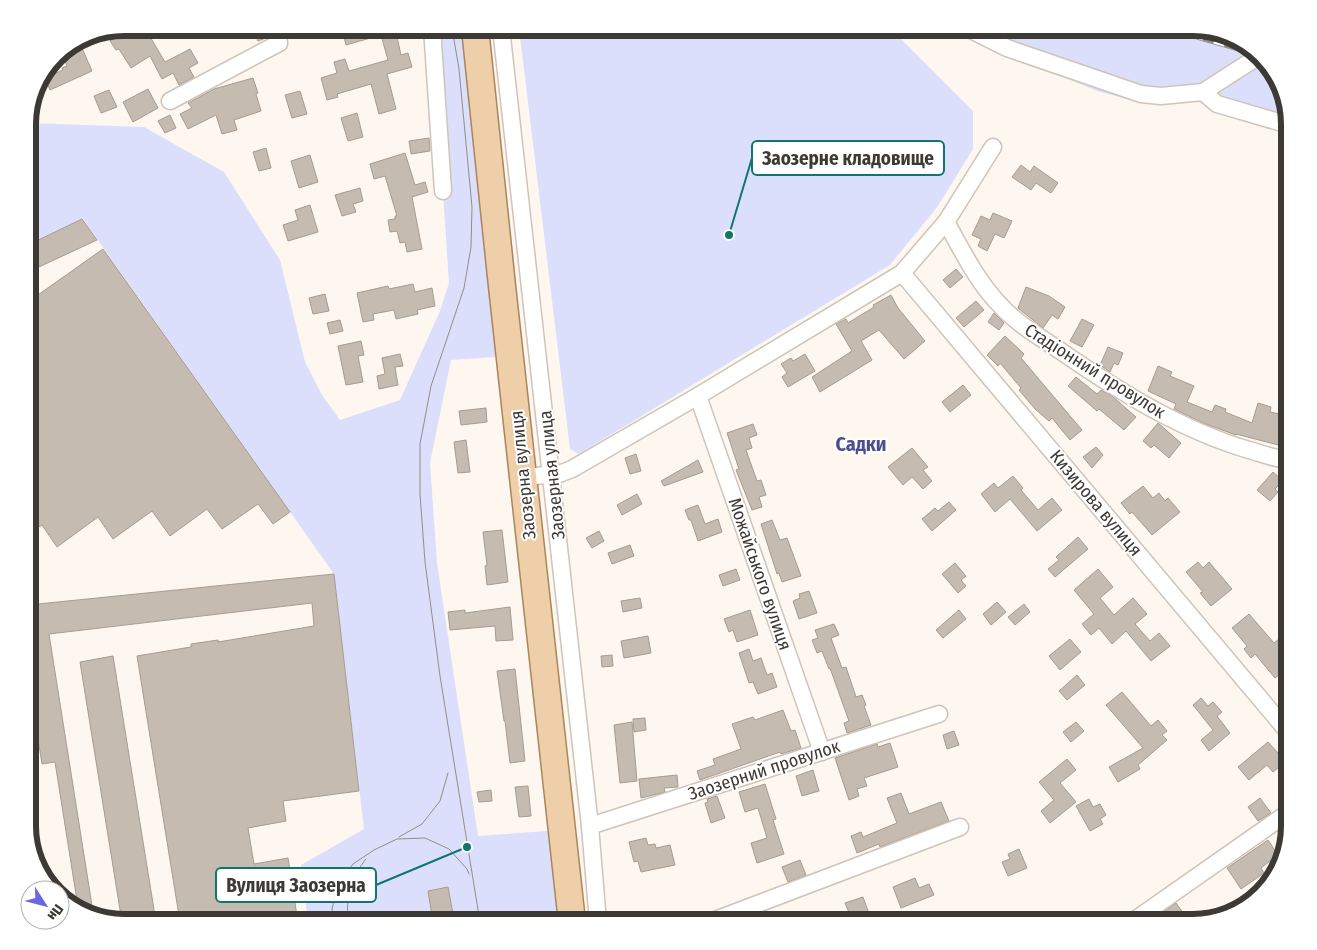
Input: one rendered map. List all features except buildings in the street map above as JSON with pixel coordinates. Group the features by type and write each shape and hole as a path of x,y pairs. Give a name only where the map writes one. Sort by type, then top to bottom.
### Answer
{"main road":[{"name":"Заозерна вулиця","path":"476,36 571,914"}],"street":[{"path":"170,101 279,43 278,36"},
{"path":"433,36 443,191"},
{"name":"Заозерная улица","path":"502,36 552,474 590,826 597,914"},
{"path":"983,36 1007,48 1141,94 1161,96 1203,92 1253,60"},
{"path":"1203,92 1217,104 1281,122"},
{"path":"523,477 552,474 572,469 698,396 902,273 946,222 993,147"},
{"name":"Стадіонний провулок","path":"946,222 981,284 1020,324 1085,368 1158,412 1192,429 1234,446 1281,459"},
{"name":"Кизирова вулиця","path":"902,273 1281,722"},
{"name":"Можайського вулиця","path":"698,396 822,752"},
{"name":"Заозерний провулок","path":"590,826 938,714"},
{"path":"1143,914 1281,818"},
{"path":"731,914 960,827"}],"shaded area":[{"path":"433,36 475,36 509,356 451,360 430,463 437,563 478,836 561,830 570,914 307,914 301,865 364,829 334,574 83,219 36,241 36,123 144,127 224,172 280,260 305,362 322,395 340,420 400,400 440,311 449,283"},
{"path":"520,36 898,36 973,111 973,149 938,206 890,265 579,454 570,449"},
{"path":"974,36 1193,36 1216,39 1242,51 1259,66 1272,85 1279,107 1281,120 1229,107 1178,99 1127,99 1097,91 991,46"}],"tram line":[{"path":"453,36 459,69 472,207 471,247 464,288 431,386 420,444 420,494 425,562 440,676 479,914"},
{"path":"399,837 422,824 440,801 448,773"},
{"path":"333,914 332,909 338,884 353,864 374,850 397,839 425,838 449,849 467,869 469,874"},
{"path":"348,914 350,889 366,859"}],"railway":[{"path":"1196,36 1238,48"}],"place":[{"name":"Заозерне кладовище","path":"729,235"},
{"name":"Вулиця Заозерна","path":"467,847"}],"district":[{"name":"Садки","path":"861,444"}]}
